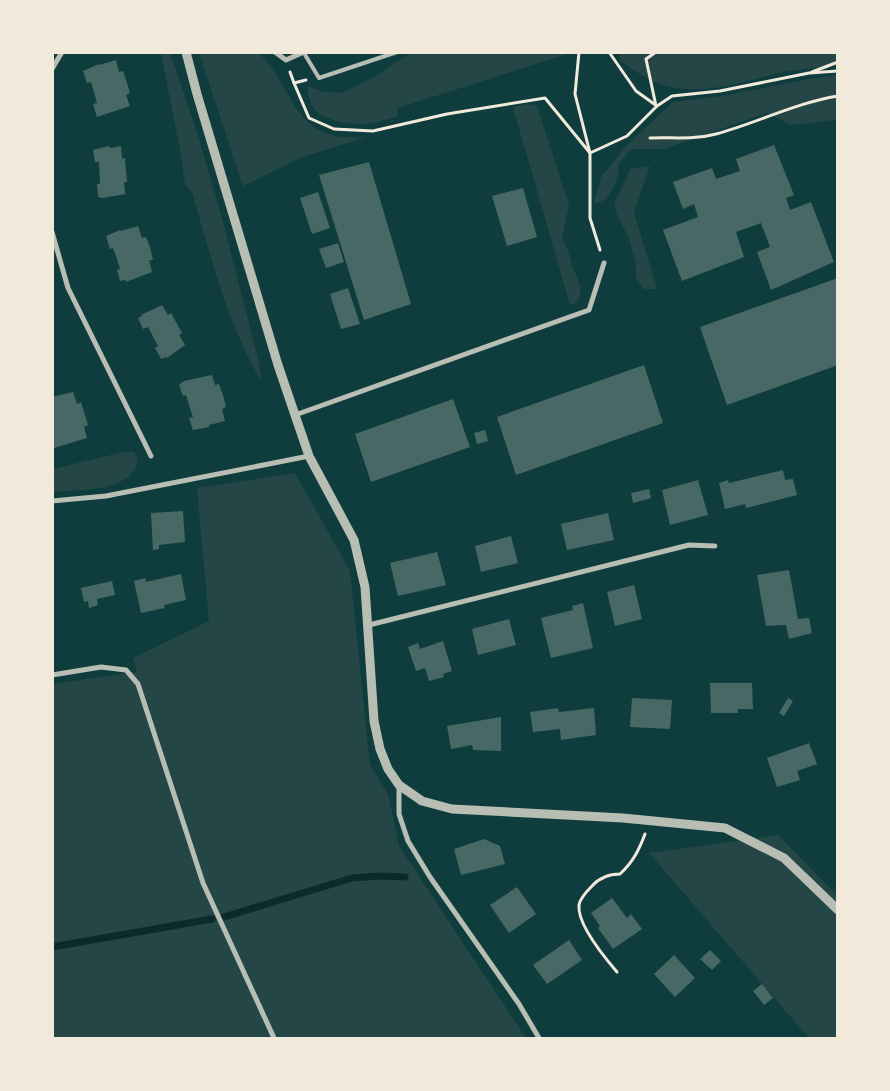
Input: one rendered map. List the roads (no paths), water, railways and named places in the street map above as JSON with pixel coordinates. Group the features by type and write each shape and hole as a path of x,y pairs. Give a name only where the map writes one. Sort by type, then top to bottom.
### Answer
{"street":[{"path":"52,69 62,52"},
{"path":"186,52 278,365 309,456 354,540 366,587 370,686 374,720 380,749 388,769 400,785 422,801 452,809 650,821 725,828 784,858 838,910"},
{"path":"275,52 286,60 304,53"},
{"path":"52,232 68,288 151,456"},
{"path":"296,414 589,310 604,263"},
{"path":"52,501 106,496 309,456"},
{"path":"369,625 690,545 715,546"},
{"path":"52,675 101,668 126,670 138,684 203,883 274,1038"},
{"path":"400,785 400,814 408,841 430,877 519,1004 539,1038"}],"lane":[{"path":"304,53 319,78 397,52"}],"waterway":[{"path":"224,917 352,878 405,877"},
{"path":"52,947 212,919"}]}
